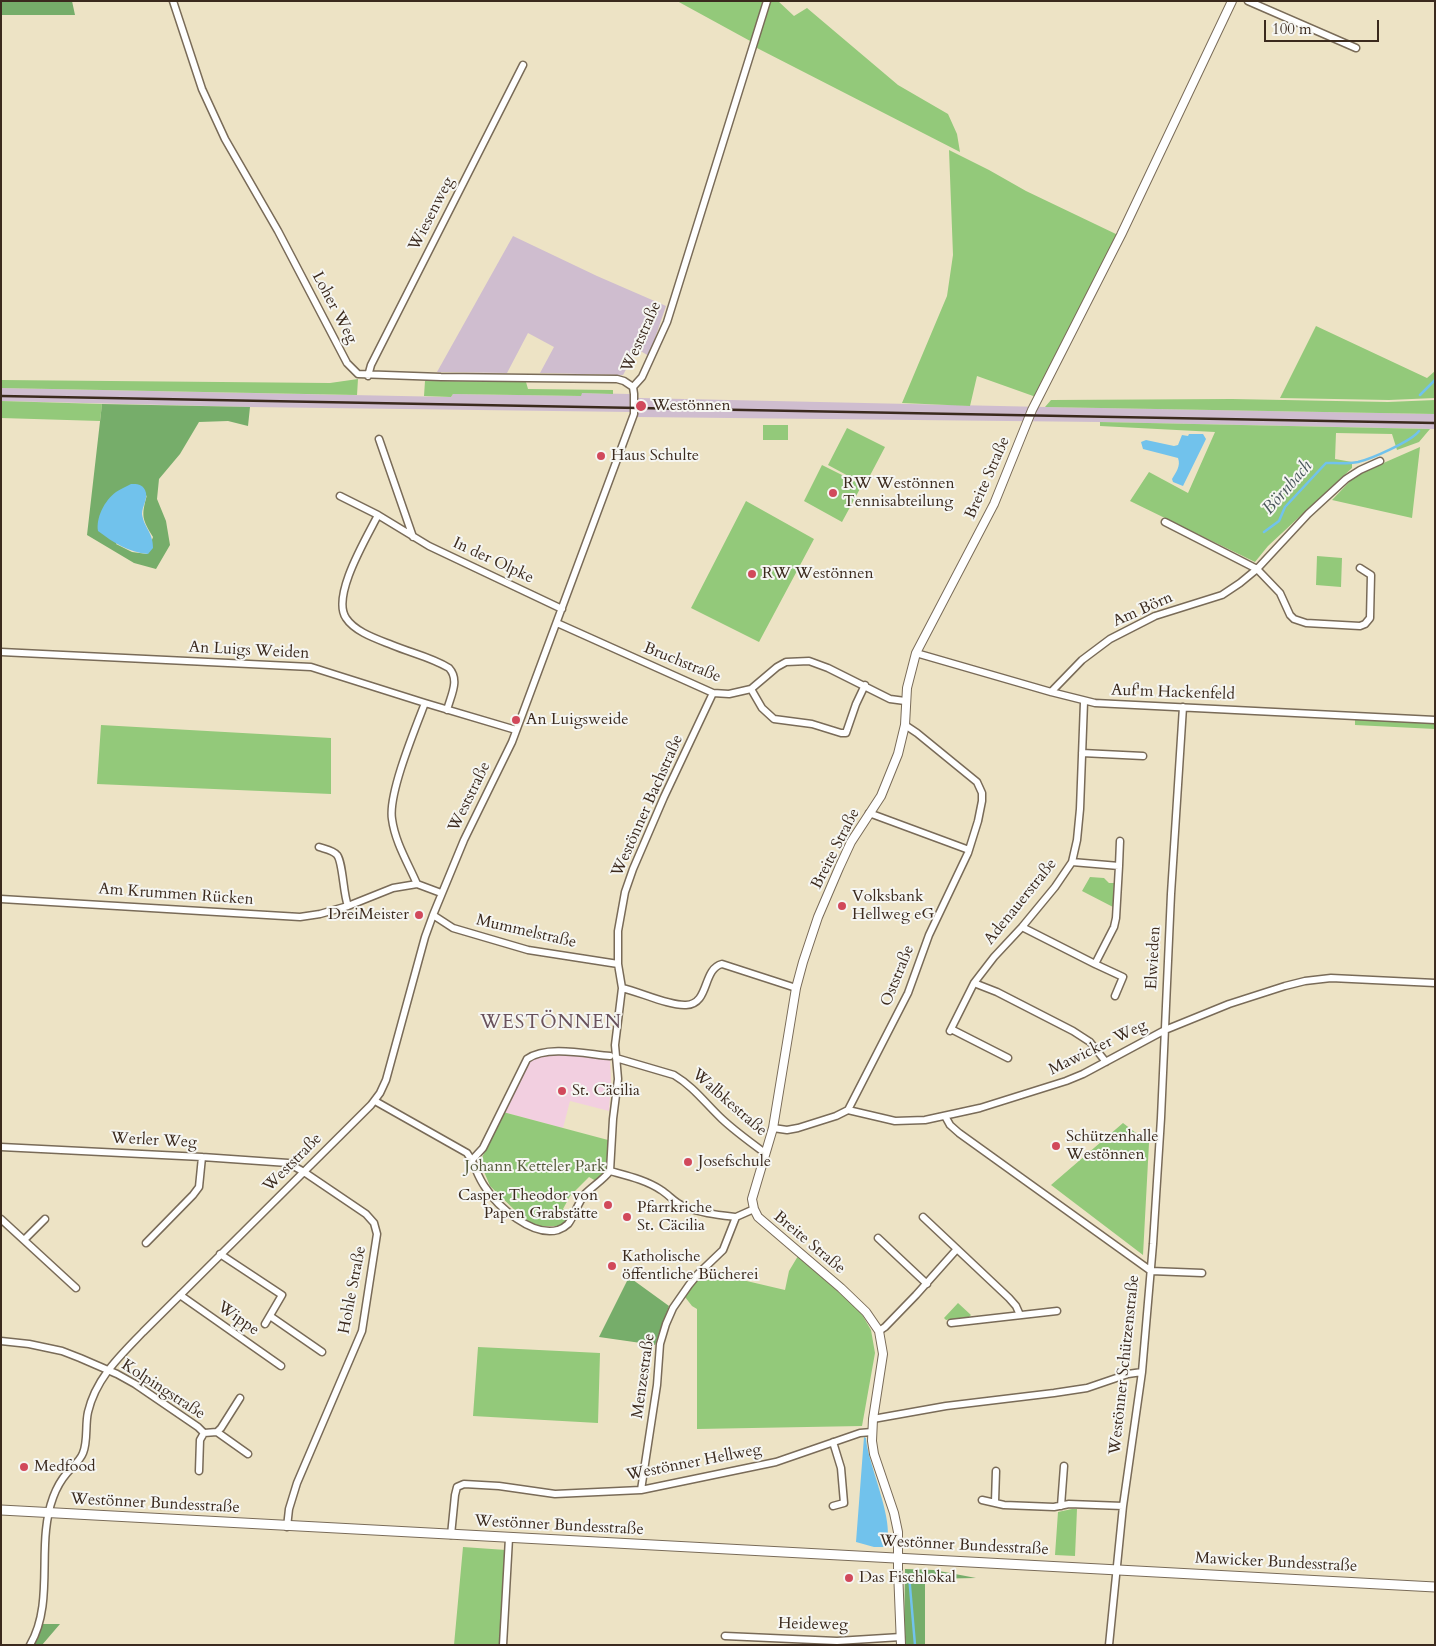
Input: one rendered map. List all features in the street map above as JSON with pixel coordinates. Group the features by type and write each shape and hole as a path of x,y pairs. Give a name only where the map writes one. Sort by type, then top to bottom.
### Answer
{"main road":[{"name":"Westönner Bundesstraße","path":"1,1510 287,1527 1116,1570"},
{"name":"Mawicker Bundesstraße","path":"1116,1570 1435,1587"}],"street":[{"name":"Loher Weg","path":"173,1 202,89 226,138 278,231 347,362 358,374 368,376"},
{"name":"Weststraße","path":"30,1645 36,1635 41,1616 46,1529 51,1503 65,1474 83,1454 88,1413 92,1398 107,1370 220,1254 375,1100 386,1080 425,937 441,893 516,730 634,414 633,387 642,377 667,322 767,1"},
{"name":"Breite Straße","path":"898,1558 898,1532 894,1513 874,1454 872,1432 883,1354 879,1331 861,1307 762,1221 754,1209 752,1199 773,1128 796,988 818,917 851,842 881,796 893,768 905,725 905,701 916,653 994,504 1032,410 1077,324 1232,1"},
{"path":"1248,1 1356,48"},
{"name":"Wiesenweg","path":"368,376 370,365 523,65"},
{"path":"368,376 617,379 633,387"},
{"path":"379,439 412,537"},
{"name":"Am Börn","path":"1050,692 1082,660 1110,639 1155,616 1222,595 1240,583 1257,569 1308,514 1346,479 1380,461"},
{"name":"In der Olpke","path":"340,496 378,515 412,537 562,609"},
{"path":"378,515 345,585 342,602 343,611 346,618 352,624 367,634 449,668 453,672 456,683 447,710"},
{"path":"1165,522 1257,569 1280,594 1294,619 1306,623 1360,626 1365,624 1370,618 1371,575 1360,568"},
{"name":"Bruchstraße","path":"557,623 713,693 729,694 751,688 777,667 786,662 797,660 820,664 890,699 905,701"},
{"name":"An Luigs Weiden","path":"1,652 311,667 516,730"},
{"name":"Auf'm Hackenfeld","path":"916,653 1084,702 1435,720"},
{"path":"751,688 762,708 774,719 812,724 841,734 846,733 865,685"},
{"name":"Westönner Bachstraße","path":"610,1171 618,1078 613,1057 622,988 618,964 618,931 625,892 664,796 713,693"},
{"name":"Adenauerstraße","path":"1008,1058 951,1030 974,983 1055,887 1072,862 1077,840 1080,808 1084,702"},
{"path":"424,703 398,780 391,811 401,848 417,884 441,893"},
{"name":"Elwieden","path":"1151,1271 1161,1118 1182,707"},
{"name":"Oststraße","path":"848,1110 908,993 929,935 969,850 982,801 977,782 905,725"},
{"path":"1082,753 1143,756"},
{"path":"869,814 969,850"},
{"path":"1095,964 1114,927 1116,918 1120,841"},
{"path":"319,847 333,852 339,858 344,896 348,906"},
{"path":"1072,862 1119,866"},
{"name":"Am Krummen Rücken","path":"1,899 300,917 320,914 348,906 393,888 417,884"},
{"name":"Mummelstraße","path":"433,915 453,928 528,950 618,964"},
{"path":"1022,927 1123,977 1115,996"},
{"path":"622,988 673,1004 688,1005 699,999 714,968 722,964 796,988"},
{"name":"Mawicker Weg","path":"848,1110 895,1121 925,1120 1048,1087 1083,1074 1165,1030 1229,1004 1305,981 1331,978 1435,983"},
{"path":"974,983 997,992 1072,1031 1090,1042 1106,1062"},
{"name":"Walbkestraße","path":"472,1160 483,1148 527,1059 538,1053 550,1052 613,1057 674,1075 699,1094 722,1119 765,1153"},
{"path":"375,1100 467,1153 485,1188 498,1203 514,1218 544,1230 554,1231 568,1224 588,1191 605,1178 610,1171 646,1182 685,1207 736,1217 754,1209"},
{"path":"773,1128 787,1130 798,1128 836,1116 848,1110"},
{"name":"Westönner Schützenstraße","path":"945,1116 954,1129 1151,1271 1142,1372 1123,1506 1109,1645"},
{"name":"Werler Weg","path":"1,1147 288,1163 304,1172"},
{"path":"146,1243 193,1195 199,1186 202,1157"},
{"name":"Hohle Straße","path":"287,1527 289,1509 297,1483 362,1331 377,1234 374,1223 366,1214 304,1172"},
{"name":"Menzestraße","path":"640,1490 657,1385 660,1344 666,1324 673,1308 689,1285 724,1250 736,1217"},
{"path":"923,1217 1009,1298 1016,1306 1020,1315"},
{"path":"1,1219 76,1288"},
{"path":"24,1239 45,1219"},
{"path":"878,1238 927,1284"},
{"path":"879,1331 927,1284 957,1249"},
{"path":"220,1254 282,1295 264,1324"},
{"path":"1151,1271 1202,1273"},
{"name":"Wippe","path":"180,1295 281,1366"},
{"path":"951,1322 1057,1311"},
{"path":"270,1316 322,1352"},
{"name":"Kolpingstraße","path":"1,1341 29,1344 62,1351 107,1370 135,1384 204,1432 217,1432 248,1454"},
{"path":"873,1418 946,1406 1087,1388 1128,1374 1142,1372"},
{"name":"Kolpingstraße","path":"217,1432 240,1398"},
{"name":"Kolpingstraße","path":"199,1471 200,1440 204,1432"},
{"name":"Westönner Hellweg","path":"451,1535 457,1487 464,1484 499,1486 555,1494 640,1490 776,1462 833,1442 872,1432"},
{"path":"833,1442 841,1468 844,1503 833,1506"},
{"path":"1061,1506 1064,1466"},
{"path":"994,1502 996,1471"},
{"path":"982,1500 1004,1505 1054,1507 1069,1504 1123,1506"},
{"path":"503,1645 509,1538"},
{"name":"Heideweg","path":"725,1636 837,1641 901,1641 898,1558"}],"shaded area":[{"path":"513,236 666,306 649,356 637,349 623,375 540,373 554,347 528,333 507,373 437,372"},
{"path":"1,388 451,397 453,394 581,396 581,393 630,394 639,398 1435,414 1435,429 1100,422 638,417 630,412 250,407 1,401"},
{"name":"St. Cäcilia","path":"547,1054 610,1058 609,1111 570,1101 563,1128 503,1112 530,1061"}],"green space":[{"path":"1,1 72,1 75,15 2,15"},
{"path":"677,1 764,1 752,42"},
{"path":"769,1 778,1 794,16 807,8 898,85 948,114 957,134 960,152 755,47"},
{"path":"949,150 1026,191 1118,235 1036,397 977,376 970,406 902,403 947,296 953,255"},
{"path":"1316,326 1427,378 1435,371 1435,398 1389,400 1280,398"},
{"path":"358,379 357,395 1,388 1,380 330,383"},
{"path":"425,381 526,382 528,389 613,390 613,394 582,393 581,396 453,394 451,397 424,396"},
{"path":"1232,399 1388,402 1435,400 1435,414 1045,407 1051,400"},
{"path":"1,401 102,404 100,421 1,418"},
{"path":"102,404 250,407 248,426 228,421 199,422 180,454 159,479 157,499 166,521 170,545 156,569 134,563 87,535","holes":["147,495 143,513 153,537 147,554 132,552 116,544"]},
{"path":"1100,422 1430,429 1419,442 1397,450 1392,434 1336,433 1335,459 1352,462 1352,468 1268,546 1255,562 1130,501 1149,472 1188,493 1215,432 1100,426"},
{"path":"763,425 788,425 788,440 763,440"},
{"path":"847,428 885,447 865,485 828,465"},
{"path":"1420,447 1412,518 1332,500 1356,475"},
{"name":"RW Westönnen Tennisabteilung","path":"822,465 862,485 842,522 804,501"},
{"name":"RW Westönnen","path":"746,501 814,539 759,642 691,608"},
{"path":"1317,556 1342,558 1341,587 1316,585"},
{"path":"1355,717 1435,722 1435,729 1355,725"},
{"path":"101,725 331,738 331,794 97,784"},
{"path":"1090,877 1104,878 1109,883 1114,883 1113,907 1082,891"},
{"name":"Johann Ketteler Park","path":"503,1112 608,1140 608,1170 596,1181 589,1177 570,1196 563,1209 570,1215 568,1220 560,1226 539,1226 525,1220 490,1186 480,1162"},
{"path":"1123,1123 1149,1143 1143,1255 1051,1185"},
{"path":"798,1256 860,1311 871,1330 875,1353 862,1426 697,1429 697,1309 685,1297 704,1271 785,1290 789,1271"},
{"path":"629,1277 669,1306 655,1345 599,1337"},
{"path":"958,1303 971,1315 969,1317 946,1320 944,1318"},
{"path":"478,1347 600,1353 598,1423 473,1416"},
{"path":"1077,1509 1075,1556 1055,1555 1058,1512"},
{"path":"463,1547 506,1550 502,1645 454,1645"},
{"path":"905,1569 934,1570 976,1578 925,1579 925,1645 904,1645"},
{"path":"39,1624 60,1624 42,1645 31,1645"}],"water":[{"path":"1189,434 1203,434 1206,439 1183,486 1173,482 1172,479 1178,466 1178,458 1143,449 1141,442 1146,440 1174,446 1178,445 1182,435 1188,436"},
{"path":"131,484 141,485 146,493 142,514 153,543 153,548 148,554 122,546 98,531 98,521 108,500 116,492"},
{"path":"864,1437 866,1438 888,1526 888,1538 884,1547 874,1547 856,1542"}],"waterway":[{"path":"1420,395 1435,380"},
{"name":"Börnbach","path":"1264,532 1279,521 1285,507 1326,463 1350,463 1364,460 1400,444 1419,431"},
{"path":"909,1575 915,1645"}],"railway":[{"path":"1,396 1435,423"}],"place":[{"name":"Westönnen","path":"641,406"},
{"name":"Haus Schulte","path":"601,456"},
{"name":"RW Westönnen Tennisabteilung","path":"833,493"},
{"name":"RW Westönnen","path":"752,574"},
{"name":"An Luigsweide","path":"516,720"},
{"name":"Volksbank Hellweg eG","path":"842,906"},
{"name":"DreiMeister","path":"419,915"},
{"name":"St. Cäcilia","path":"562,1091"},
{"name":"Schützenhalle Westönnen","path":"1056,1146"},
{"name":"Josefschule","path":"688,1162"},
{"name":"Casper Theodor von Papen Grabstätte","path":"608,1205"},
{"name":"Pfarrkriche St. Cäcilia","path":"627,1217"},
{"name":"Katholische öffentliche Bücherei","path":"612,1266"},
{"name":"Medfood","path":"24,1467"},
{"name":"Das Fischlokal","path":"849,1578"}],"district":[{"name":"WESTÖNNEN","path":"551,1024"}]}
